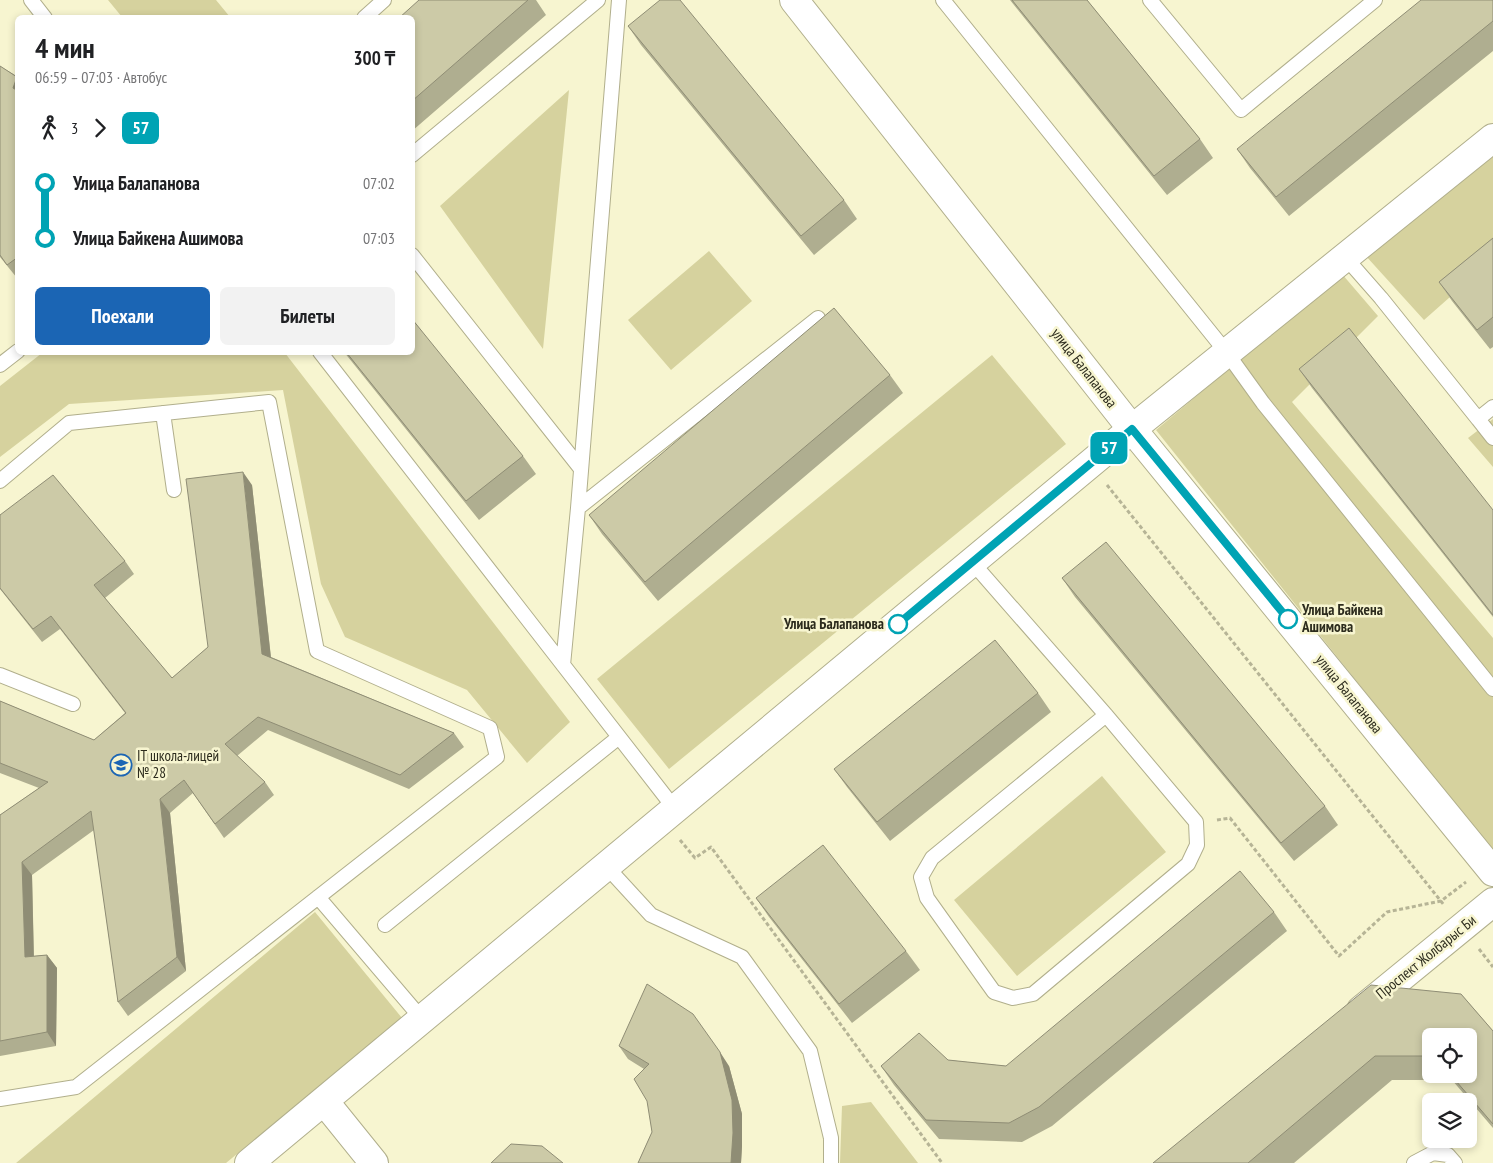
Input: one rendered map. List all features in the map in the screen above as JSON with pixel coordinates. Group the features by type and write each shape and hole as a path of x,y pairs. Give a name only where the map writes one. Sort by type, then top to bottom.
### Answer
{"street":[{"name":"улица Балапанова","path":"794,0 1132,429 1493,872"},
{"path":"248,1163 1132,429 1493,138"},
{"name":"Проспект Жолбарыс Би","path":"1341,1027 1493,902"},
{"path":"324,1100 374,1163"}],"lane":[{"path":"31,0 43,15"},
{"path":"367,15 384,0"},
{"path":"415,152 598,0"},
{"path":"563,665 578,508 619,0"},
{"path":"943,0 1227,353 1263,403 1493,689"},
{"path":"1150,0 1241,110 1374,0"},
{"path":"1345,257 1381,298 1493,438"},
{"path":"415,259 581,469"},
{"path":"578,508 818,318"},
{"path":"0,365 15,353"},
{"path":"322,355 619,737 669,814"},
{"path":"0,481 70,423 269,402 317,651 490,728 497,757 76,1088 0,1099"},
{"path":"1478,419 1493,407"},
{"path":"162,413 174,490"},
{"path":"972,562 1106,715 1196,822 1197,845 1188,864 1033,994 1013,998 994,992 927,898 921,877 932,858 1106,715"},
{"path":"0,675 73,704"},
{"path":"385,925 619,737"},
{"path":"606,866 651,915 742,957 810,1051 831,1138 831,1163"},
{"path":"318,898 422,1019"},
{"path":"1414,1163 1433,1153 1448,1155 1455,1163"}],"path":[{"path":"1090,464 1493,966"},
{"path":"669,814 695,858 712,847 942,1163"},
{"path":"1196,822 1230,818 1339,956 1387,912 1441,901"}],"shaded area":[{"path":"108,0 216,0 228,15 120,15"},
{"path":"569,90 543,349 440,206"},
{"path":"1493,153 1493,259 1424,320 1365,255"},
{"path":"709,251 752,301 671,370 628,320"},
{"path":"1342,274 1378,316 1292,402 1493,638 1493,852 1156,430"},
{"path":"39,355 287,355 570,722 527,763 467,690 345,637 321,584 283,390 69,404 0,457 0,386"},
{"path":"992,355 1066,444 669,769 597,679"},
{"path":"1493,419 1493,467 1468,438"},
{"path":"1102,776 1166,852 1017,976 954,900"},
{"path":"315,912 402,1018 226,1163 16,1163"},
{"path":"871,1102 918,1163 840,1163 842,1106"}],"building":[{"path":"419,0 528,0 415,98 415,15 402,15"},
{"path":"660,0 680,0 844,200 801,236 628,26"},
{"path":"1012,0 1087,0 1200,139 1154,176"},
{"path":"1421,0 1493,0 1493,21 1276,197 1237,149"},
{"path":"0,66 15,76 13,88 15,89 15,259 7,265 0,255"},
{"path":"1493,238 1493,317 1477,330 1439,282"},
{"path":"834,308 890,375 645,582 589,515"},
{"path":"415,323 523,456 466,501 348,355 415,355"},
{"path":"1349,328 1493,510 1493,615 1299,369"},
{"name":"IT школа-лицей № 28","path":"243,472 262,654 454,733 400,775 258,717 225,744 265,782 215,824 184,780 160,799 177,957 118,1002 91,811 22,862 25,957 47,955 47,1032 0,1041 0,815 48,782 0,763 0,701 94,740 126,713 51,616 33,629 0,588 0,515 53,475 125,561 94,585 172,678 208,647 186,479"},
{"path":"1106,542 1325,806 1281,843 1062,578"},
{"path":"995,640 1038,693 877,822 834,769"},
{"path":"823,845 906,951 839,1004 756,898"},
{"path":"1240,871 1274,912 1039,1107 1009,1123 926,1120 881,1066 919,1033 948,1060 1006,1066"},
{"path":"647,984 693,1014 720,1052 732,1100 733,1133 731,1163 638,1163 652,1132 647,1101 634,1079 649,1064 619,1046"},
{"path":"1371,985 1461,994 1493,1031 1493,1124 1477,1105 1477,1093 1466,1093 1458,1083 1477,1083 1477,1028 1422,1028 1422,1056 1375,1056 1248,1163 1153,1163"},
{"path":"511,1144 542,1146 563,1163 491,1163"}],"bus line":[{"name":"57","path":"898,624 1132,429 1288,619"}],"place":[{"name":"Улица Байкена Ашимова","path":"1288,619"},
{"name":"Улица Балапанова","path":"898,624"},
{"name":"IT школа-лицей № 28","path":"121,765"}]}
